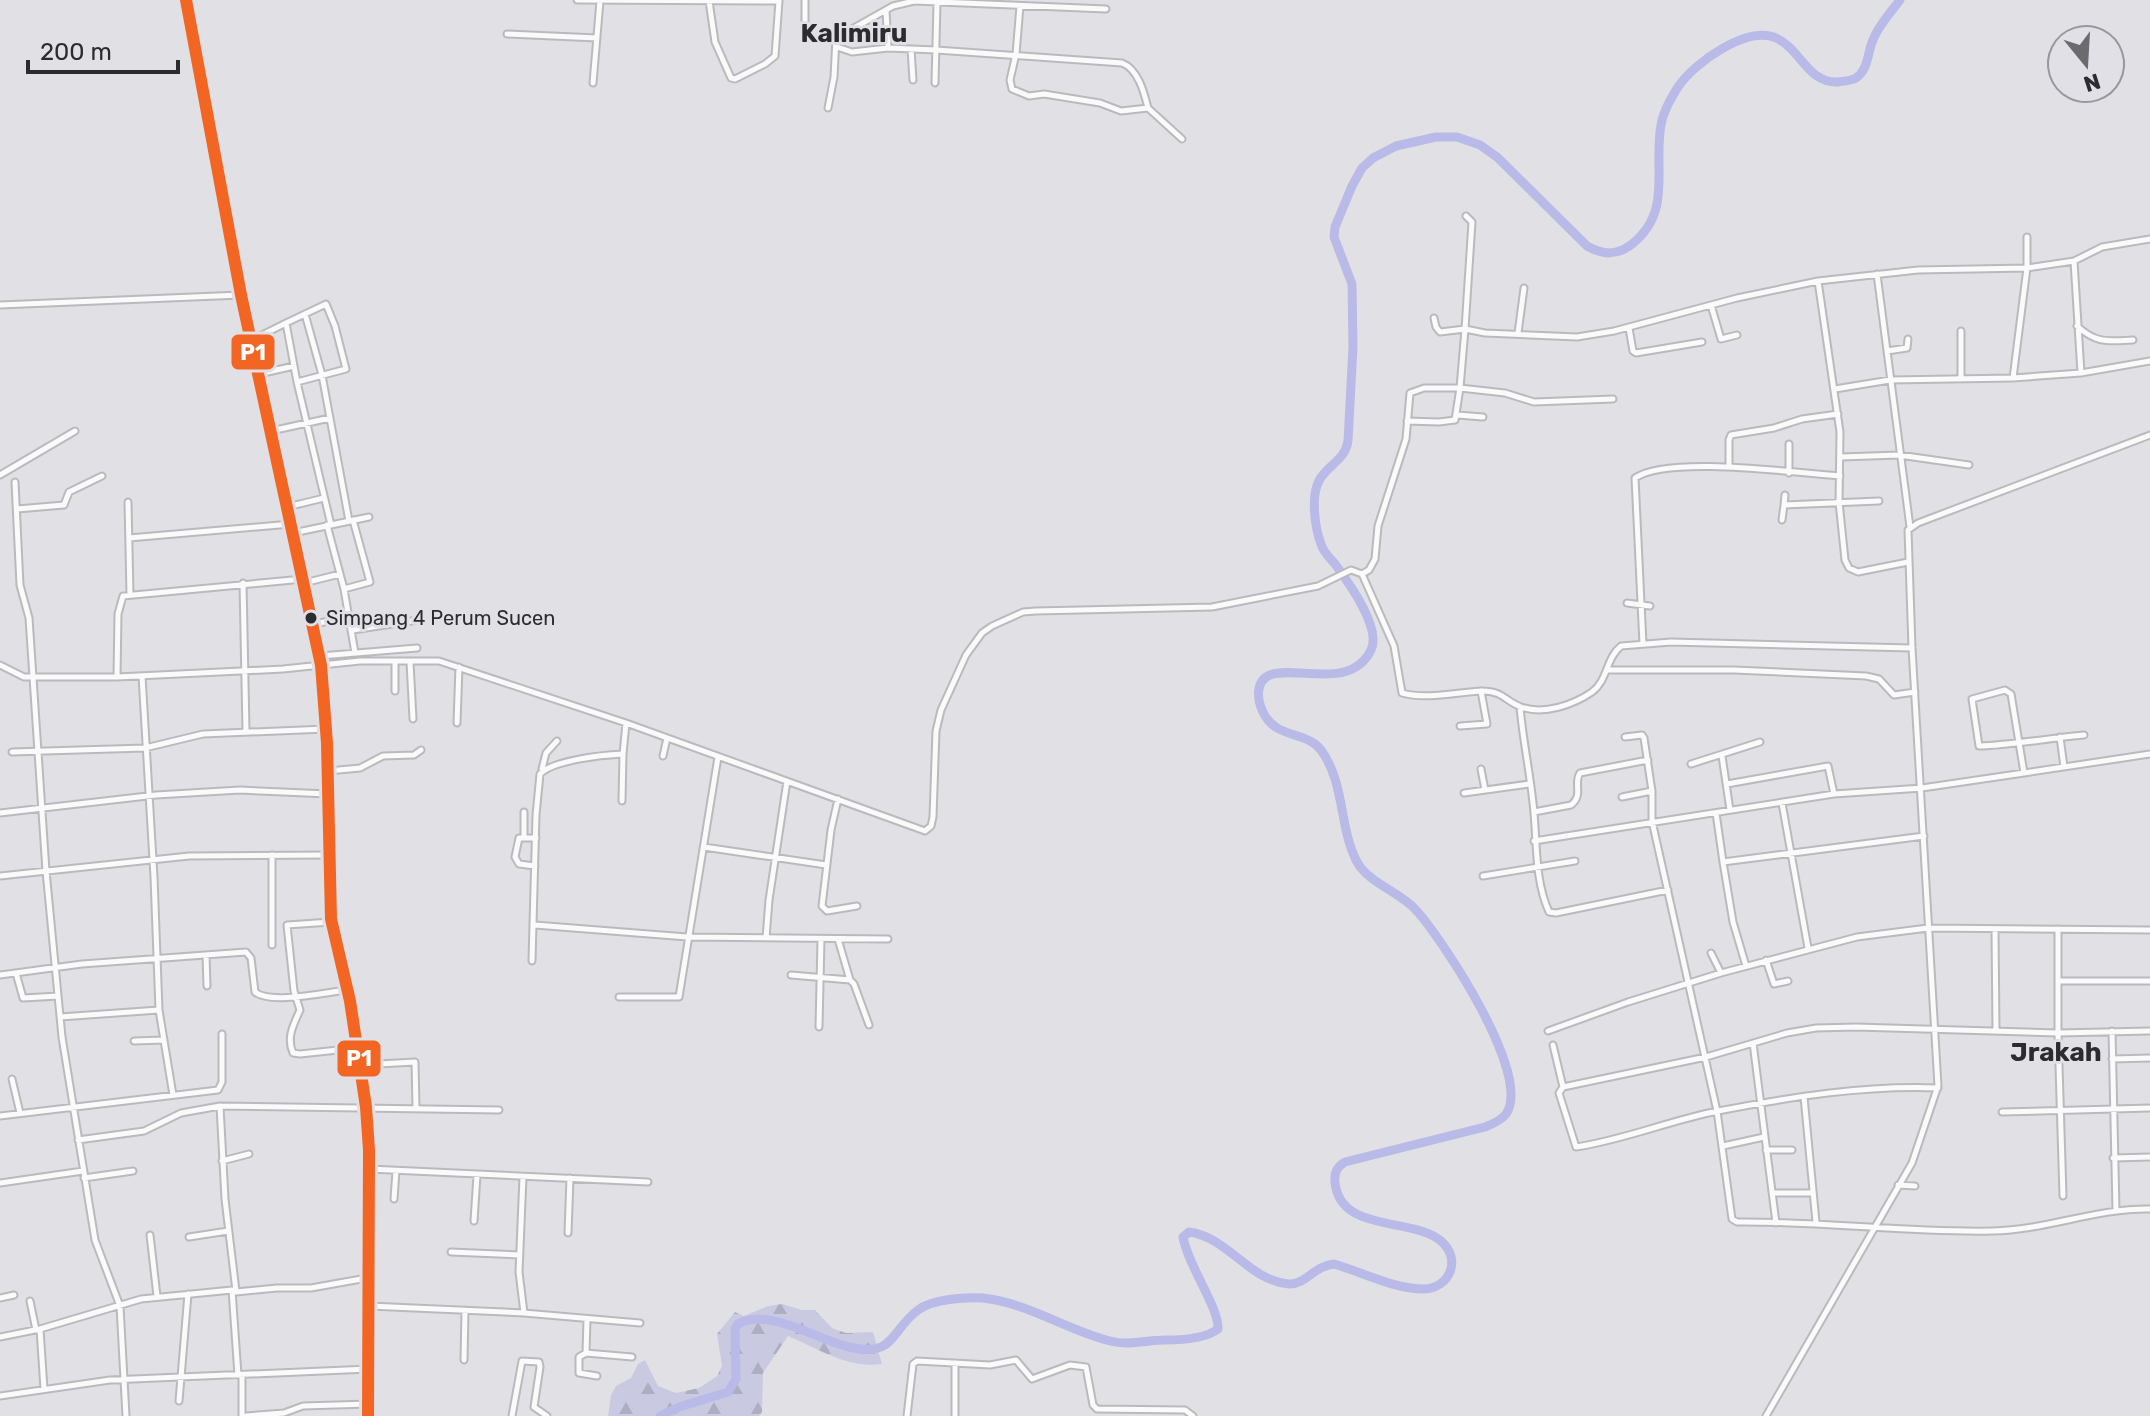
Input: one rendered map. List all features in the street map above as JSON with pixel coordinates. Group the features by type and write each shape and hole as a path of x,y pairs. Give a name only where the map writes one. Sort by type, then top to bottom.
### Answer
{"main road":[{"path":"186,0 241,295 320,660 328,771 331,922 348,990 366,1107 369,1169 368,1416"}],"street":[{"path":"577,0 779,0 775,56 765,64 735,79 731,78 715,42 709,1"},
{"path":"593,83 600,0"},
{"path":"805,0 805,28"},
{"path":"828,108 838,36 886,10 891,3 914,1 1106,9"},
{"path":"935,83 937,3"},
{"path":"1020,6 1016,54 1010,80 1012,89 1017,93 1100,103 1121,111 1148,108"},
{"path":"886,10 888,48"},
{"path":"507,34 597,38"},
{"path":"837,46 852,52 888,48 936,50 1125,64 1141,87 1148,108 1182,139"},
{"path":"911,49 913,80"},
{"path":"1407,421 1439,422 1455,420 1457,415 1472,228 1466,216"},
{"path":"2013,378 2027,268 2027,237"},
{"path":"1434,318 1440,332 1465,329 1577,337 1629,328 1711,305 1818,281 1877,273 2027,268 2074,261 2102,247 2150,239"},
{"path":"2074,261 2081,373"},
{"path":"1766,1416 1900,1186 1918,1148 1938,1088 1912,648 1907,535 1910,527 1877,273"},
{"path":"1818,281 1838,414 1841,457 1839,502 1845,560 1849,568 1858,572 1908,562"},
{"path":"1518,333 1524,288"},
{"path":"0,305 241,295"},
{"path":"252,340 326,304 335,326 345,370 297,382"},
{"path":"1711,305 1721,339 1737,335"},
{"path":"305,314 322,375 351,521 370,582 344,589"},
{"path":"286,323 353,630 355,653"},
{"path":"2077,326 2093,339 2133,340"},
{"path":"1629,328 1636,353 1702,342"},
{"path":"1961,331 1961,379"},
{"path":"1887,351 1907,348 1908,339"},
{"path":"1835,389 1890,380 2013,378 2081,373 2150,361"},
{"path":"259,374 294,366"},
{"path":"320,660 410,662 429,659 459,667 626,723 921,831 930,828 933,817 936,731 951,685 966,655 982,633 1013,616 1036,611 1212,607 1329,581 1349,570 1362,574 1369,570 1375,559 1378,526 1405,444 1409,396 1413,391 1460,388 1505,393 1534,402 1613,399"},
{"path":"1729,467 1731,435 1838,414"},
{"path":"1457,415 1483,417"},
{"path":"271,431 330,418"},
{"path":"0,475 75,431"},
{"path":"1910,527 2150,435"},
{"path":"1789,444 1789,473"},
{"path":"1841,457 1899,455 1969,465"},
{"path":"1643,644 1635,478 1666,468 1729,467 1840,476"},
{"path":"17,509 64,505 69,492 102,476"},
{"path":"15,482 20,585 28,613 41,809 60,1017 95,1240 120,1306 126,1416"},
{"path":"1782,520 1785,495"},
{"path":"287,507 324,498"},
{"path":"1784,505 1879,501"},
{"path":"128,502 130,595"},
{"path":"293,533 369,517"},
{"path":"129,538 291,524"},
{"path":"117,677 120,602 123,596 243,583 304,581 340,574"},
{"path":"1362,574 1394,646 1402,693 1427,695 1481,691 1503,694 1520,707 1557,708 1577,701 1599,686 1618,648 1685,642 1912,648"},
{"path":"243,583 246,731"},
{"path":"1627,603 1650,606"},
{"path":"314,624 350,617"},
{"path":"353,630 418,620"},
{"path":"0,665 15,674 32,677 142,676 246,671 355,653 417,648"},
{"path":"395,662 395,691"},
{"path":"410,662 413,719"},
{"path":"457,723 459,667"},
{"path":"1607,670 1734,670 1866,676 1879,679 1894,695 1915,692"},
{"path":"142,676 159,1010 173,1095"},
{"path":"2024,773 2020,741 2010,692 2005,690 1972,699 1978,745 2020,741 2060,737 2084,735"},
{"path":"1460,726 1487,724 1481,691"},
{"path":"1520,707 1534,812 1534,841 1547,909 1552,913 1668,890"},
{"path":"622,801 626,723"},
{"path":"12,752 145,748 190,736 326,729"},
{"path":"1625,737 1643,736 1652,791 1652,821 1717,1111 1732,1219 1737,1222 1816,1222 1996,1231 2116,1211 2150,1209"},
{"path":"2060,737 2064,767"},
{"path":"663,756 667,738"},
{"path":"532,961 536,838 542,770 546,753 557,741"},
{"path":"1691,764 1760,742"},
{"path":"328,771 360,768 383,756 414,755 421,750"},
{"path":"542,770 579,759 623,754"},
{"path":"1534,841 1834,794 1922,788 2150,754"},
{"path":"1722,756 1730,810"},
{"path":"619,997 679,998 718,757"},
{"path":"1534,812 1571,805 1579,796 1580,773 1648,760"},
{"path":"1727,784 1826,766 1830,769 1834,794"},
{"path":"1481,769 1485,790"},
{"path":"766,938 774,858 787,781"},
{"path":"1464,793 1529,784"},
{"path":"0,813 148,796 240,790 328,794"},
{"path":"1622,797 1652,791"},
{"path":"838,799 826,865 824,909 857,906"},
{"path":"1782,803 1808,948"},
{"path":"524,812 524,837"},
{"path":"1716,813 1733,922 1746,966"},
{"path":"1723,862 1924,836"},
{"path":"535,866 519,864 515,860 517,840 536,838"},
{"path":"704,847 826,865"},
{"path":"272,855 272,945"},
{"path":"0,876 153,859 329,855"},
{"path":"1483,876 1575,861"},
{"path":"331,922 287,925 300,1010 291,1024 291,1051 300,1054 357,1048"},
{"path":"535,925 687,937 888,939"},
{"path":"1548,1031 1721,973 1857,937 1928,928 2150,930"},
{"path":"1995,929 1996,1031"},
{"path":"2058,929 2063,1196"},
{"path":"819,1027 821,939"},
{"path":"838,939 850,980 869,1025"},
{"path":"0,975 55,967 247,953 251,958 257,994 296,997 348,990"},
{"path":"1711,953 1721,973"},
{"path":"206,955 207,986"},
{"path":"1766,960 1774,984 1788,981"},
{"path":"16,973 23,998 58,996"},
{"path":"791,975 850,980"},
{"path":"2059,981 2150,981"},
{"path":"60,1017 159,1010"},
{"path":"1938,1088 1885,1086 1717,1111 1576,1147 1559,1093 1563,1087 1706,1057 1816,1028 2058,1033 2150,1031"},
{"path":"2112,1031 2116,1211"},
{"path":"0,1116 212,1093 221,1087 222,1034"},
{"path":"134,1041 164,1040"},
{"path":"1753,1043 1776,1223"},
{"path":"1553,1045 1563,1087"},
{"path":"2112,1059 2150,1058"},
{"path":"360,1065 415,1062 416,1107"},
{"path":"12,1079 20,1113"},
{"path":"1804,1097 1816,1222"},
{"path":"78,1140 144,1131 181,1113 220,1106 499,1110"},
{"path":"220,1106 244,1416 284,1413 303,1406 369,1404"},
{"path":"2002,1112 2150,1108"},
{"path":"1723,1146 1764,1137"},
{"path":"1766,1150 1792,1150"},
{"path":"222,1161 249,1154"},
{"path":"2113,1158 2150,1157"},
{"path":"369,1169 648,1182"},
{"path":"0,1183 133,1171"},
{"path":"394,1199 396,1171"},
{"path":"474,1221 477,1175"},
{"path":"523,1177 519,1272 524,1313"},
{"path":"568,1233 570,1178"},
{"path":"1900,1186 1915,1186"},
{"path":"1773,1193 1813,1193"},
{"path":"189,1237 228,1231"},
{"path":"150,1235 157,1296"},
{"path":"451,1252 520,1255"},
{"path":"0,1337 38,1330 157,1296 311,1288 367,1278"},
{"path":"179,1401 188,1294"},
{"path":"0,1298 14,1295"},
{"path":"30,1301 38,1330 44,1389"},
{"path":"369,1306 524,1313 640,1323"},
{"path":"464,1360 465,1310"},
{"path":"586,1353 587,1319"},
{"path":"597,1376 579,1373 579,1357 586,1353 632,1357"},
{"path":"512,1416 522,1361 527,1360 538,1360 540,1364 534,1407 538,1414 544,1412 547,1416"},
{"path":"907,1416 913,1364 917,1361 990,1365 1016,1360 1032,1379 1070,1365 1084,1366 1093,1405 1097,1409 1185,1410 1193,1416"},
{"path":"955,1363 955,1416"},
{"path":"0,1396 110,1380 369,1369"}],"green space":[{"path":"782,1304 815,1310 832,1328 846,1333 873,1332 882,1364 845,1361 788,1336 763,1373 762,1412 759,1416 608,1416 611,1395 616,1386 631,1378 638,1364 645,1360 658,1386 676,1393 699,1388 717,1376 722,1366 717,1334 735,1312 744,1316"}],"waterway":[{"path":"660,1416 728,1392 736,1379 735,1329 738,1324 750,1320 778,1322 849,1347 875,1349 884,1346 924,1306 949,1300 983,1298 1016,1305 1117,1342 1207,1335 1218,1329 1217,1320 1186,1248 1183,1237 1189,1232 1215,1242 1262,1275 1289,1284 1300,1282 1321,1268 1334,1264 1413,1288 1424,1289 1441,1284 1452,1264 1451,1256 1441,1241 1413,1229 1363,1217 1349,1209 1340,1198 1335,1182 1336,1173 1345,1162 1485,1127 1499,1120 1506,1114 1511,1096 1507,1070 1481,1009 1429,926 1409,903 1375,881 1356,860 1334,776 1321,750 1308,740 1275,727 1268,721 1259,702 1260,686 1270,675 1350,670 1362,662 1371,650 1373,641 1362,606 1322,547 1314,512 1320,479 1344,453 1348,441 1353,347 1352,284 1334,237 1335,227 1352,186 1362,168 1373,158 1396,146 1436,137 1457,137 1480,145 1497,157 1587,246 1604,252 1621,251 1645,231 1653,218 1659,188 1662,120 1678,87 1696,67 1736,41 1764,35 1785,43 1819,77 1827,81 1852,80 1863,70 1875,35 1900,0"}],"transit line":[{"name":"P1","path":"186,0 241,295 321,665 327,743 331,919 350,1001 366,1107 369,1150 368,1416"}],"place":[{"name":"Simpang 4 Perum Sucen","path":"311,618"}],"district":[{"name":"Kalimiru","path":"854,33"},
{"name":"Jrakah","path":"2056,1052"}]}
